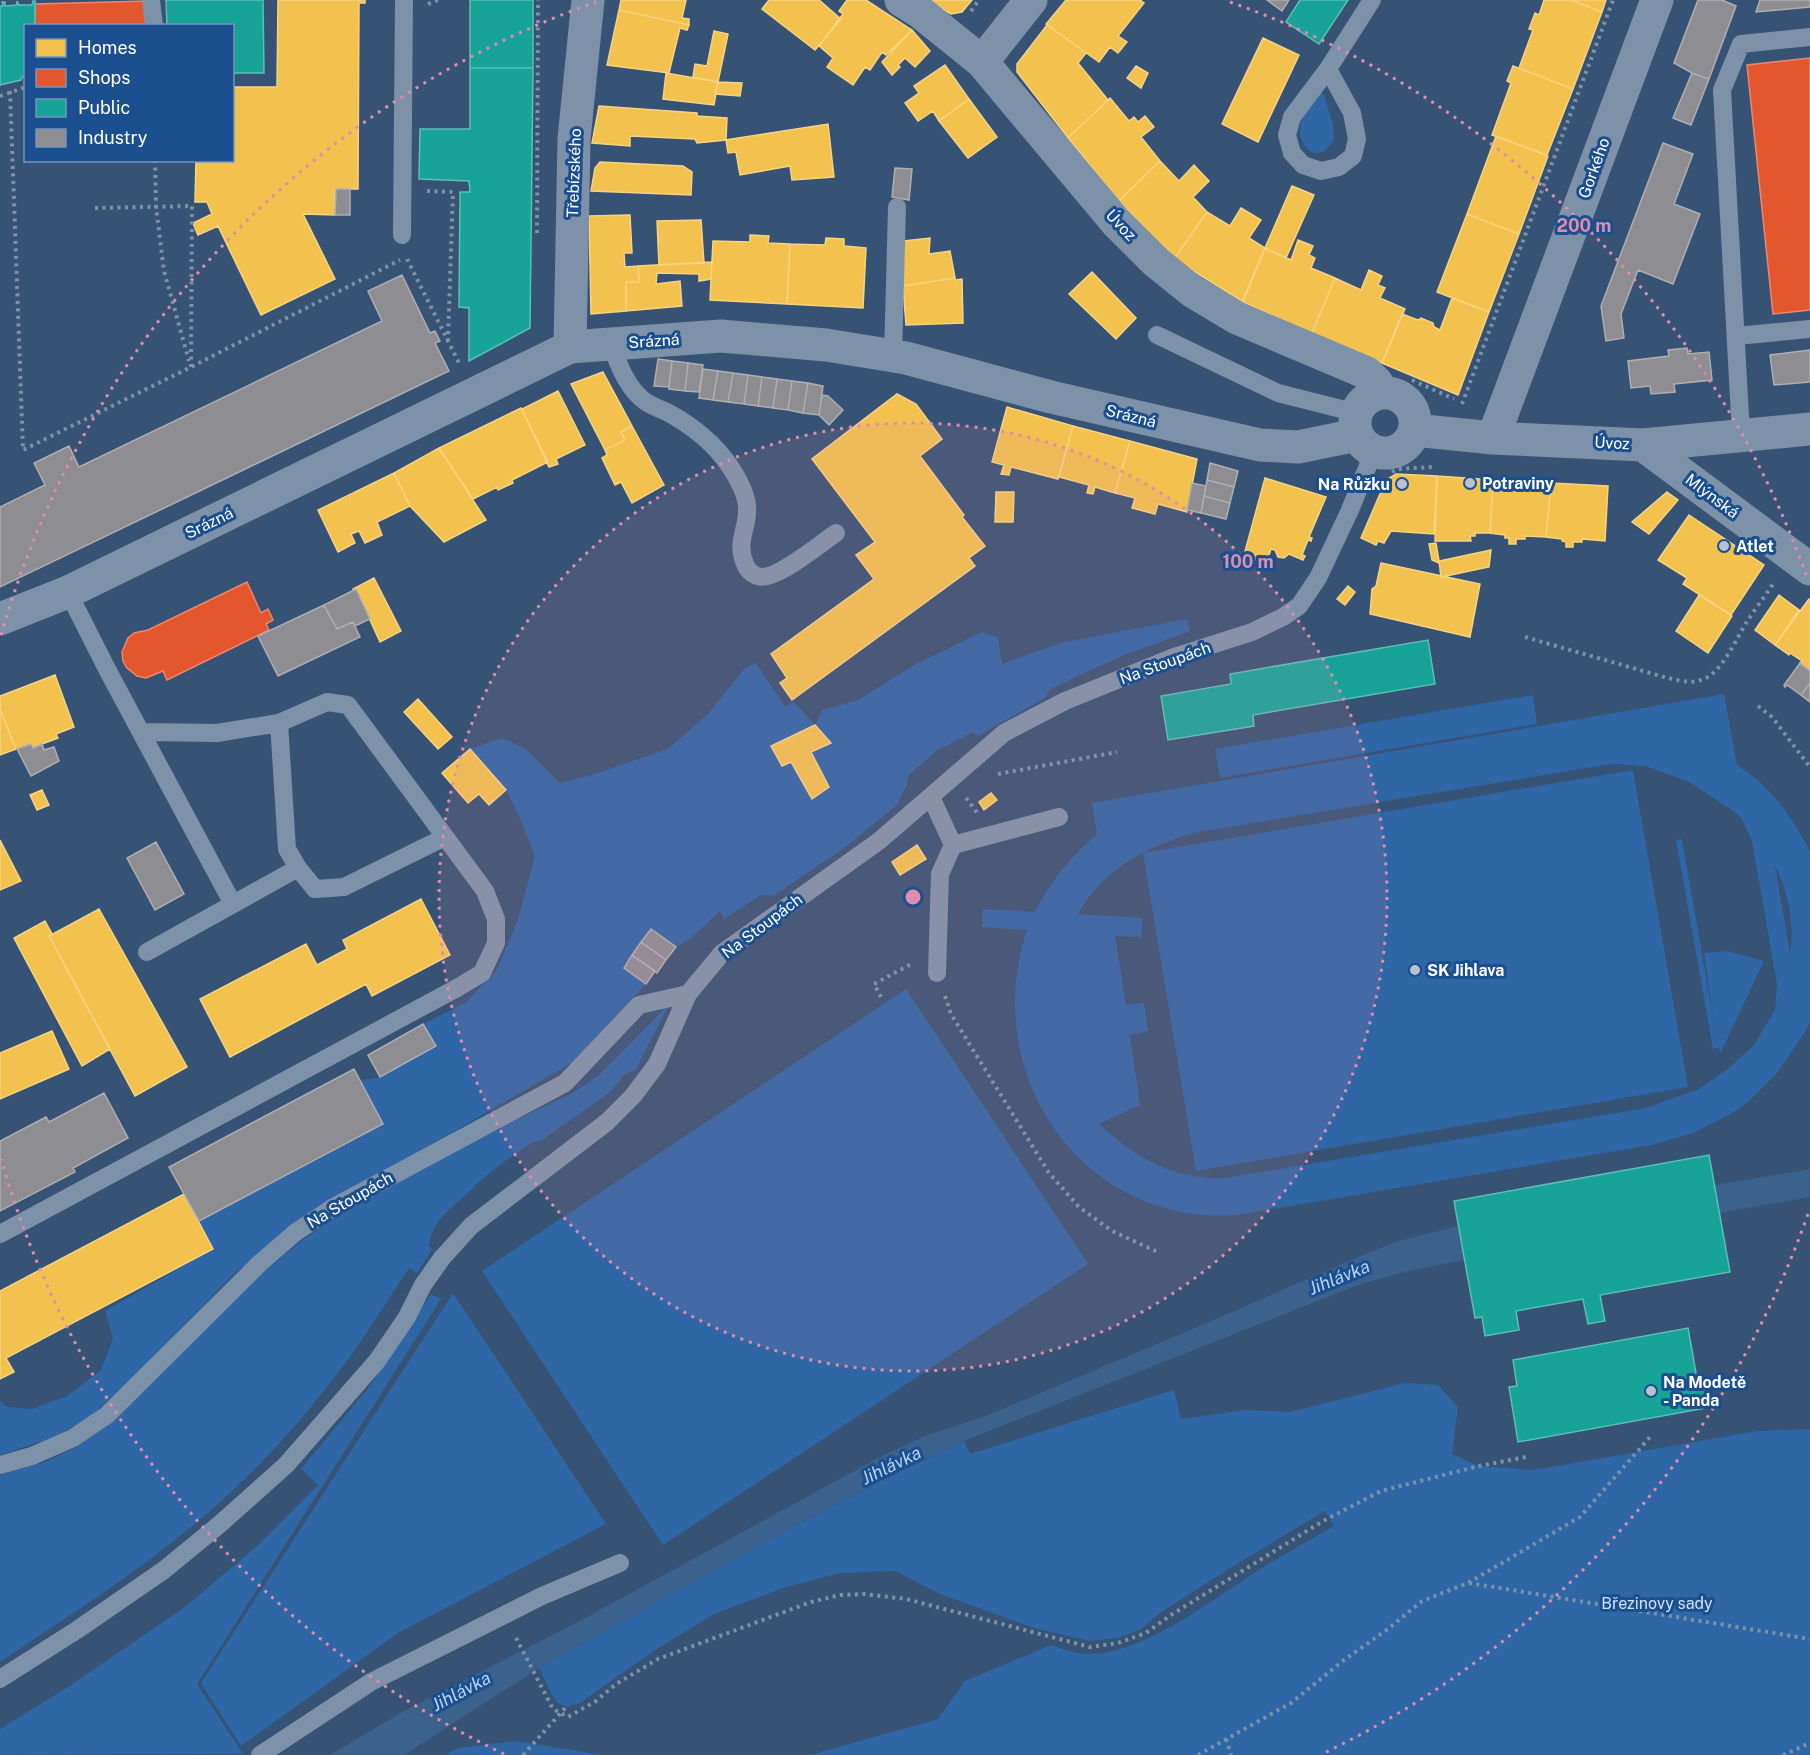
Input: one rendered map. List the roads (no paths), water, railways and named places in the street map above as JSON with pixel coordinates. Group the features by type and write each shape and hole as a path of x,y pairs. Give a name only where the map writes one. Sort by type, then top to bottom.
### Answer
{"street":[{"name":"Třebízského","path":"570,347 574,139 588,0"},
{"name":"Úvoz","path":"901,0 920,12 982,62 1116,222 1156,262 1192,291 1237,318 1367,373 1377,383 1374,414"},
{"path":"982,62 1031,0"},
{"name":"Gorkého","path":"1493,438 1657,0"},
{"name":"Srázná","path":"0,619 68,592 570,347 721,336 826,345 893,356 1140,418 1260,445 1298,447 1374,414"},
{"path":"1395,395 1407,403 1414,416 1414,430 1410,440 1403,447 1394,452 1383,453 1374,414 1395,395"},
{"name":"Úvoz","path":"1414,430 1493,438 1643,445 1810,429"},
{"name":"Mlýnská","path":"1643,445 1810,568"}],"lane":[{"path":"151,0 154,24"},
{"path":"402,236 404,0"},
{"path":"1328,69 1352,113 1357,139 1353,156 1339,167 1321,171 1303,165 1292,153 1287,135 1292,117 1328,69 1372,0"},
{"path":"1741,434 1722,90 1741,44 1810,37"},
{"path":"893,356 897,207"},
{"path":"1736,336 1810,329"},
{"path":"1157,335 1278,393 1374,414"},
{"path":"611,344 630,385 645,402 692,426 728,464 744,492 747,520 740,546 746,568 754,576 761,578 780,572 836,533"},
{"name":"Na Stoupách","path":"0,1466 32,1456 73,1438 107,1415 260,1263 296,1232 332,1208 565,1083 639,1005 688,994 722,953 879,841 1004,733 1065,701 1174,657 1252,632 1283,617 1299,606 1318,578 1350,510 1374,414"},
{"path":"68,592 233,904"},
{"path":"0,1234 483,973 496,943 496,918 485,891 348,705 327,702 279,723 217,733 141,732"},
{"path":"279,723 287,849 298,868 315,889 344,886 445,837"},
{"path":"931,797 953,845 940,874 937,973"},
{"path":"953,845 1059,817"},
{"path":"147,952 298,868"},
{"path":"0,1679 77,1630 164,1570 286,1465 377,1361 407,1317 423,1285 442,1258 471,1226 607,1122 633,1096 657,1064 688,994"},
{"path":"260,1755 371,1682 542,1596 620,1563"}],"water":[{"path":"1810,1169 1810,1197 1720,1213 1715,1185"},
{"name":"Jihlávka","path":"1458,1226 1464,1260 1404,1272 1358,1285 964,1441 800,1523 539,1668 404,1755 330,1755 402,1712 574,1624 878,1458 927,1435 983,1417 1398,1241"}],"place":[{"name":"Potraviny","path":"1470,483"},
{"name":"Na Růžku","path":"1402,484"},
{"name":"Atlet","path":"1724,546"},
{"name":"SK Jihlava","path":"1415,970"},
{"name":"Na Modetě - Panda","path":"1651,1391"}],"park label":[{"name":"Březinovy sady","path":"1657,1603"}]}
